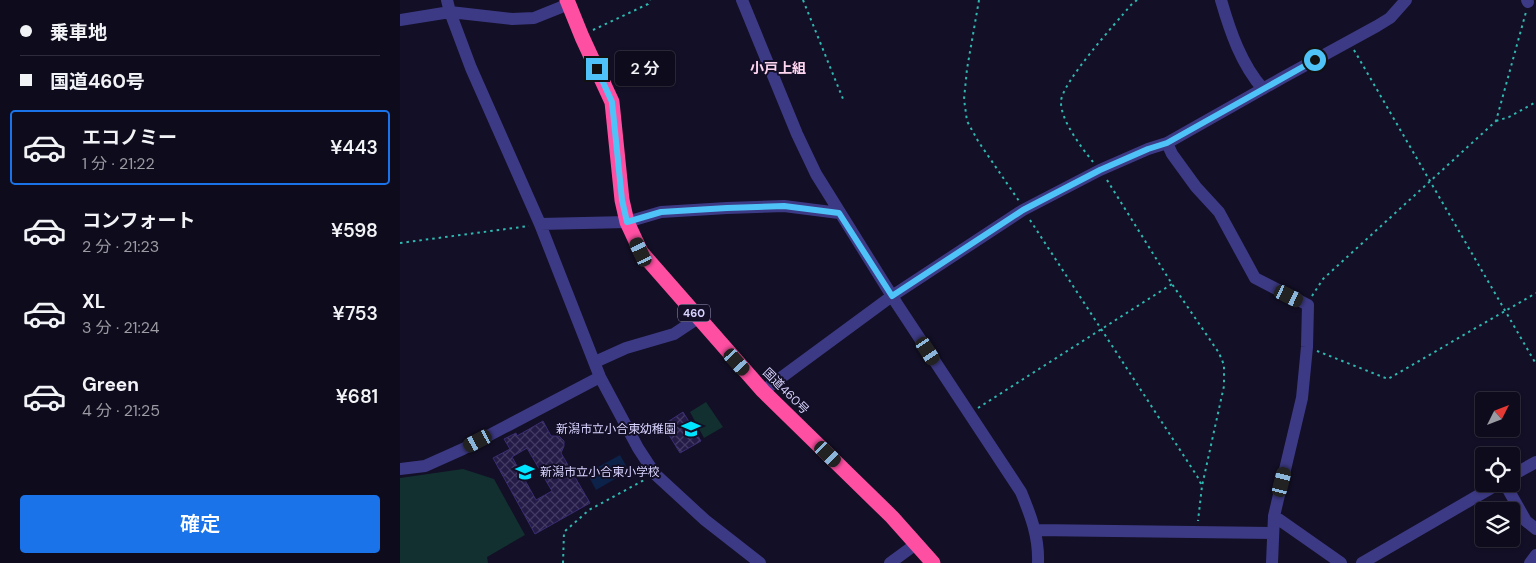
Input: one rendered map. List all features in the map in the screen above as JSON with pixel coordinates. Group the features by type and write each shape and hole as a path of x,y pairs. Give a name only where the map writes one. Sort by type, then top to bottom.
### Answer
{"highway":[{"name":"国道460号","path":"568,2 612,102 622,200 627,222 641,252 764,391 886,510 933,563"}],"street":[{"path":"742,0 797,134 816,174 892,296 1021,492 1032,516 1039,545 1038,563"},
{"path":"1221,0 1243,60 1250,73 1263,89"},
{"path":"764,391 892,296 1023,210 1100,170 1148,149 1167,143 1390,18 1406,0"},
{"path":"400,20 448,6 512,19 534,18 568,2"},
{"path":"448,6 471,68 540,224 600,377 638,448 655,474 705,520 760,563"},
{"path":"1167,143 1172,154 1196,187 1219,212 1255,278 1308,305 1307,347 1300,406 1274,516 1272,563"},
{"path":"540,224 627,222 661,212 727,208 784,206 839,213"},
{"path":"595,362 626,348 674,334 698,318"},
{"path":"400,469 425,466 463,449 600,377"},
{"path":"1520,471 1536,462"},
{"path":"1362,563 1484,492"},
{"path":"1510,492 1526,520 1536,529"},
{"path":"1274,516 1341,563"},
{"path":"1035,530 1272,534"},
{"path":"890,563 916,544"},
{"path":"1530,563 1536,556"}],"path":[{"path":"582,36 648,4 650,0"},
{"path":"803,0 843,99"},
{"path":"979,0 964,91 967,121 978,141 1102,328 1202,486"},
{"path":"1137,0 1078,70 1065,88 1061,102 1064,120 1100,170 1172,284 1219,353 1224,365 1224,386 1202,486 1196,533"},
{"path":"1496,121 1528,1"},
{"path":"1348,42 1536,364"},
{"path":"1308,305 1323,279 1496,121 1509,117 1536,102"},
{"path":"400,243 540,224"},
{"path":"969,412 1172,284"},
{"path":"1307,347 1388,379 1536,293"},
{"path":"563,563 564,532 589,510 655,474"}],"green space":[{"path":"706,402 723,427 704,438 690,412"},
{"path":"463,469 494,479 525,535 487,557 488,563 400,563 400,478"}],"water":[{"path":"620,455 629,471 596,490 587,473"}],"building":[{"path":"683,412 701,441 680,453 666,430 669,428 666,423"},
{"path":"543,421 551,436 559,436 564,441 561,453 590,503 535,534 493,458 510,449 504,439 516,433 517,436","holes":["527,448 552,491 536,500 512,457"]}],"place":[{"name":"新潟市立小合東幼稚園","path":"691,429"},
{"name":"新潟市立小合東小学校","path":"525,472"}],"district":[{"name":"小戸上組","path":"778,68"}],"route":[{"path":"597,69 612,102 622,200 627,222 661,212 727,208 784,206 839,213 892,296 1023,210 1100,170 1148,149 1167,143 1315,60"}]}
